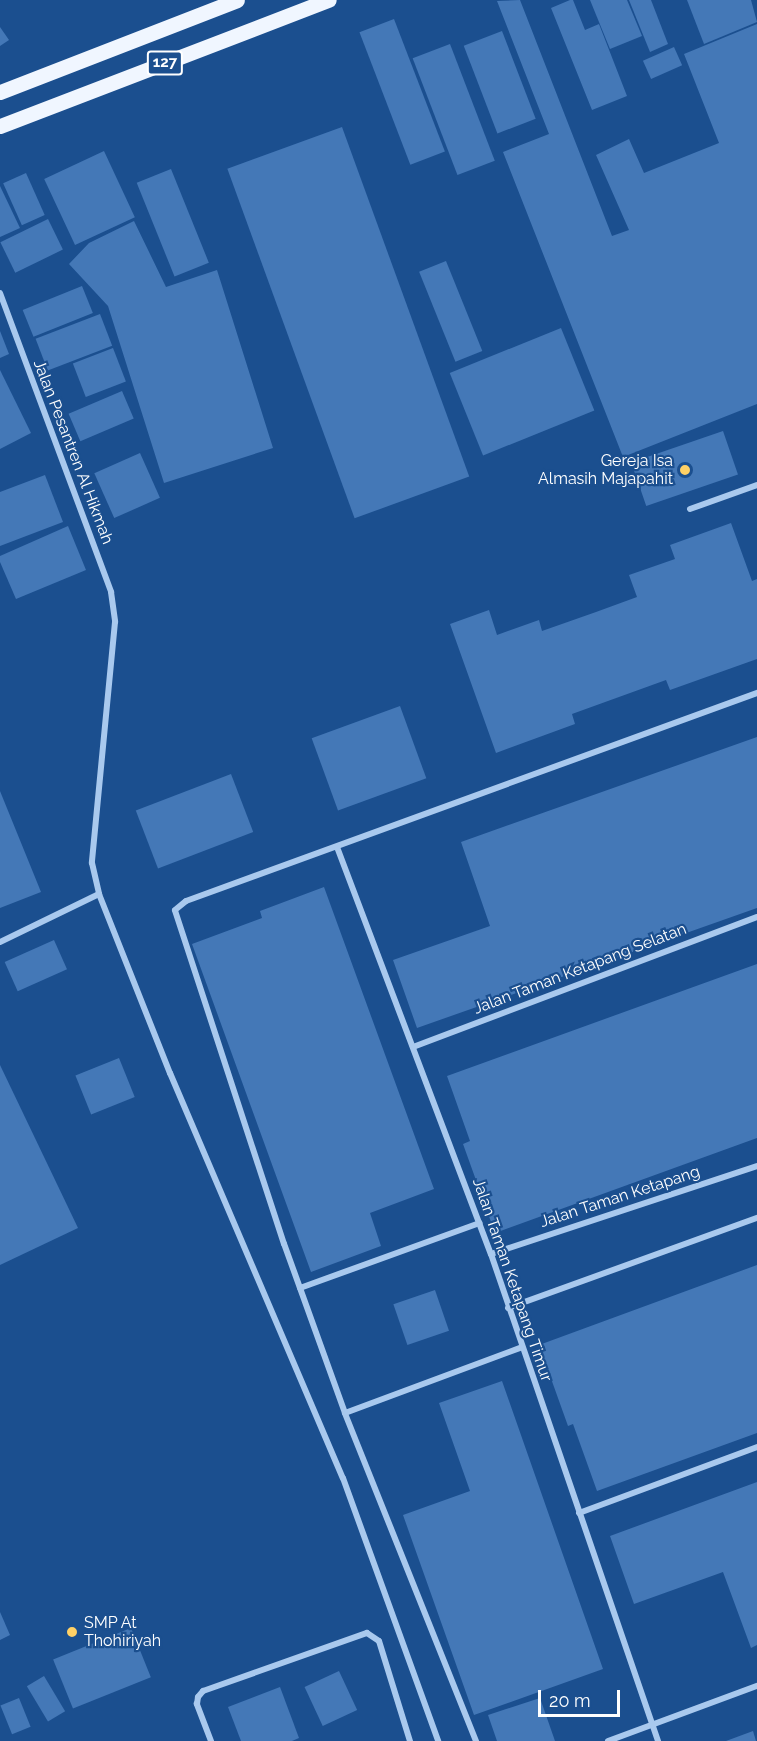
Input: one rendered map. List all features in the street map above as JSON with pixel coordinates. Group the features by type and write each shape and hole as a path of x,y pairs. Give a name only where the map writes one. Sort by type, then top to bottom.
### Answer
{"main road":[{"name":"127","path":"0,92 237,0"},
{"name":"127","path":"0,126 329,0"}],"street":[{"name":"Jalan Pesantren Al Hikmah","path":"0,293 58,454 104,570 115,622 92,863 99,894 170,1073 343,1478 438,1741"},
{"path":"690,509 757,485"},
{"path":"476,1741 345,1413 300,1288 175,910 186,901 757,693"},
{"name":"Jalan Taman Ketapang Timur","path":"337,847 480,1223 658,1741"},
{"path":"0,942 99,894"},
{"name":"Jalan Taman Ketapang Selatan","path":"413,1047 757,917"},
{"name":"Jalan Taman Ketapang","path":"491,1254 757,1166"},
{"path":"508,1308 757,1218"},
{"path":"300,1288 480,1223"},
{"path":"345,1413 522,1347"},
{"path":"579,1513 757,1447"},
{"path":"211,1741 197,1704 198,1697 203,1691 368,1632 379,1641 410,1741"},
{"path":"608,1741 757,1686"}],"building":[{"path":"520,0 612,236 629,230 596,155 629,139 644,173 719,143 684,54 757,24 757,404 623,457 503,152 549,134 497,1"},
{"path":"573,0 585,30 599,24 627,96 592,110 551,8"},
{"path":"590,0 627,0 642,36 610,49"},
{"path":"629,0 651,0 668,44 650,52"},
{"path":"687,0 751,0 757,22 704,44"},
{"path":"394,19 445,152 410,165 359,32"},
{"path":"0,27 9,40 0,46"},
{"path":"502,31 536,119 497,133 464,46"},
{"path":"450,44 495,161 457,175 413,58"},
{"path":"674,47 682,65 651,79 643,61"},
{"path":"342,127 469,477 355,518 227,169"},
{"path":"104,151 135,217 75,245 44,179"},
{"path":"171,169 209,263 175,277 137,183"},
{"path":"26,173 45,215 22,225 3,183"},
{"path":"0,186 20,228 0,237"},
{"path":"48,219 63,250 15,273 0,242"},
{"path":"134,221 166,287 217,270 273,448 164,483 108,306 69,264 89,243"},
{"path":"446,261 482,351 455,362 419,272"},
{"path":"82,286 93,313 34,337 23,310"},
{"path":"100,314 112,346 48,370 36,339"},
{"path":"561,328 594,411 483,455 450,373"},
{"path":"0,331 9,354 0,358"},
{"path":"113,348 126,382 86,397 73,363"},
{"path":"0,370 31,433 0,449"},
{"path":"122,391 134,419 80,441 69,414"},
{"name":"Gereja Isa Almasih Majapahit","path":"723,431 738,474 646,506 631,463"},
{"path":"140,453 160,498 114,518 94,473"},
{"path":"45,475 63,522 0,546 0,492"},
{"path":"731,523 752,581 757,579 757,659 670,690 666,680 572,714 575,724 496,753 450,624 489,610 497,635 539,620 542,631 596,612 637,597 629,575 675,559 670,545"},
{"path":"68,526 86,570 16,599 0,562 0,556"},
{"path":"400,706 426,778 338,811 312,738"},
{"path":"757,737 757,908 417,1028 393,960 490,926 461,842"},
{"path":"231,774 253,832 158,868 136,811"},
{"path":"0,791 41,892 0,908"},
{"path":"324,887 434,1189 370,1213 381,1246 311,1272 192,944 262,918 260,911"},
{"path":"54,940 67,969 18,991 5,962"},
{"path":"757,964 757,1138 495,1233 463,1144 470,1141 447,1076"},
{"path":"119,1058 135,1097 91,1115 75,1076"},
{"path":"0,1065 78,1228 0,1265"},
{"path":"757,1265 757,1433 597,1491 573,1424 568,1426 539,1345"},
{"path":"435,1290 449,1331 407,1345 393,1304"},
{"path":"502,1381 603,1669 474,1715 403,1515 470,1491 439,1403"},
{"path":"757,1482 757,1645 751,1648 723,1572 634,1604 610,1536"},
{"path":"0,1612 10,1635 0,1640"},
{"path":"131,1628 151,1677 73,1709 53,1659"},
{"path":"339,1671 357,1710 323,1726 305,1687"},
{"path":"44,1676 65,1711 48,1721 27,1686"},
{"path":"280,1687 299,1738 292,1741 241,1741 228,1707"},
{"path":"19,1698 31,1727 12,1734 0,1705"},
{"path":"540,1698 555,1741 497,1741 488,1715"},
{"path":"753,1731 756,1741 726,1741"}],"place":[{"name":"Gereja Isa Almasih Majapahit","path":"685,470"},
{"name":"SMP At Thohiriyah","path":"72,1632"}]}
